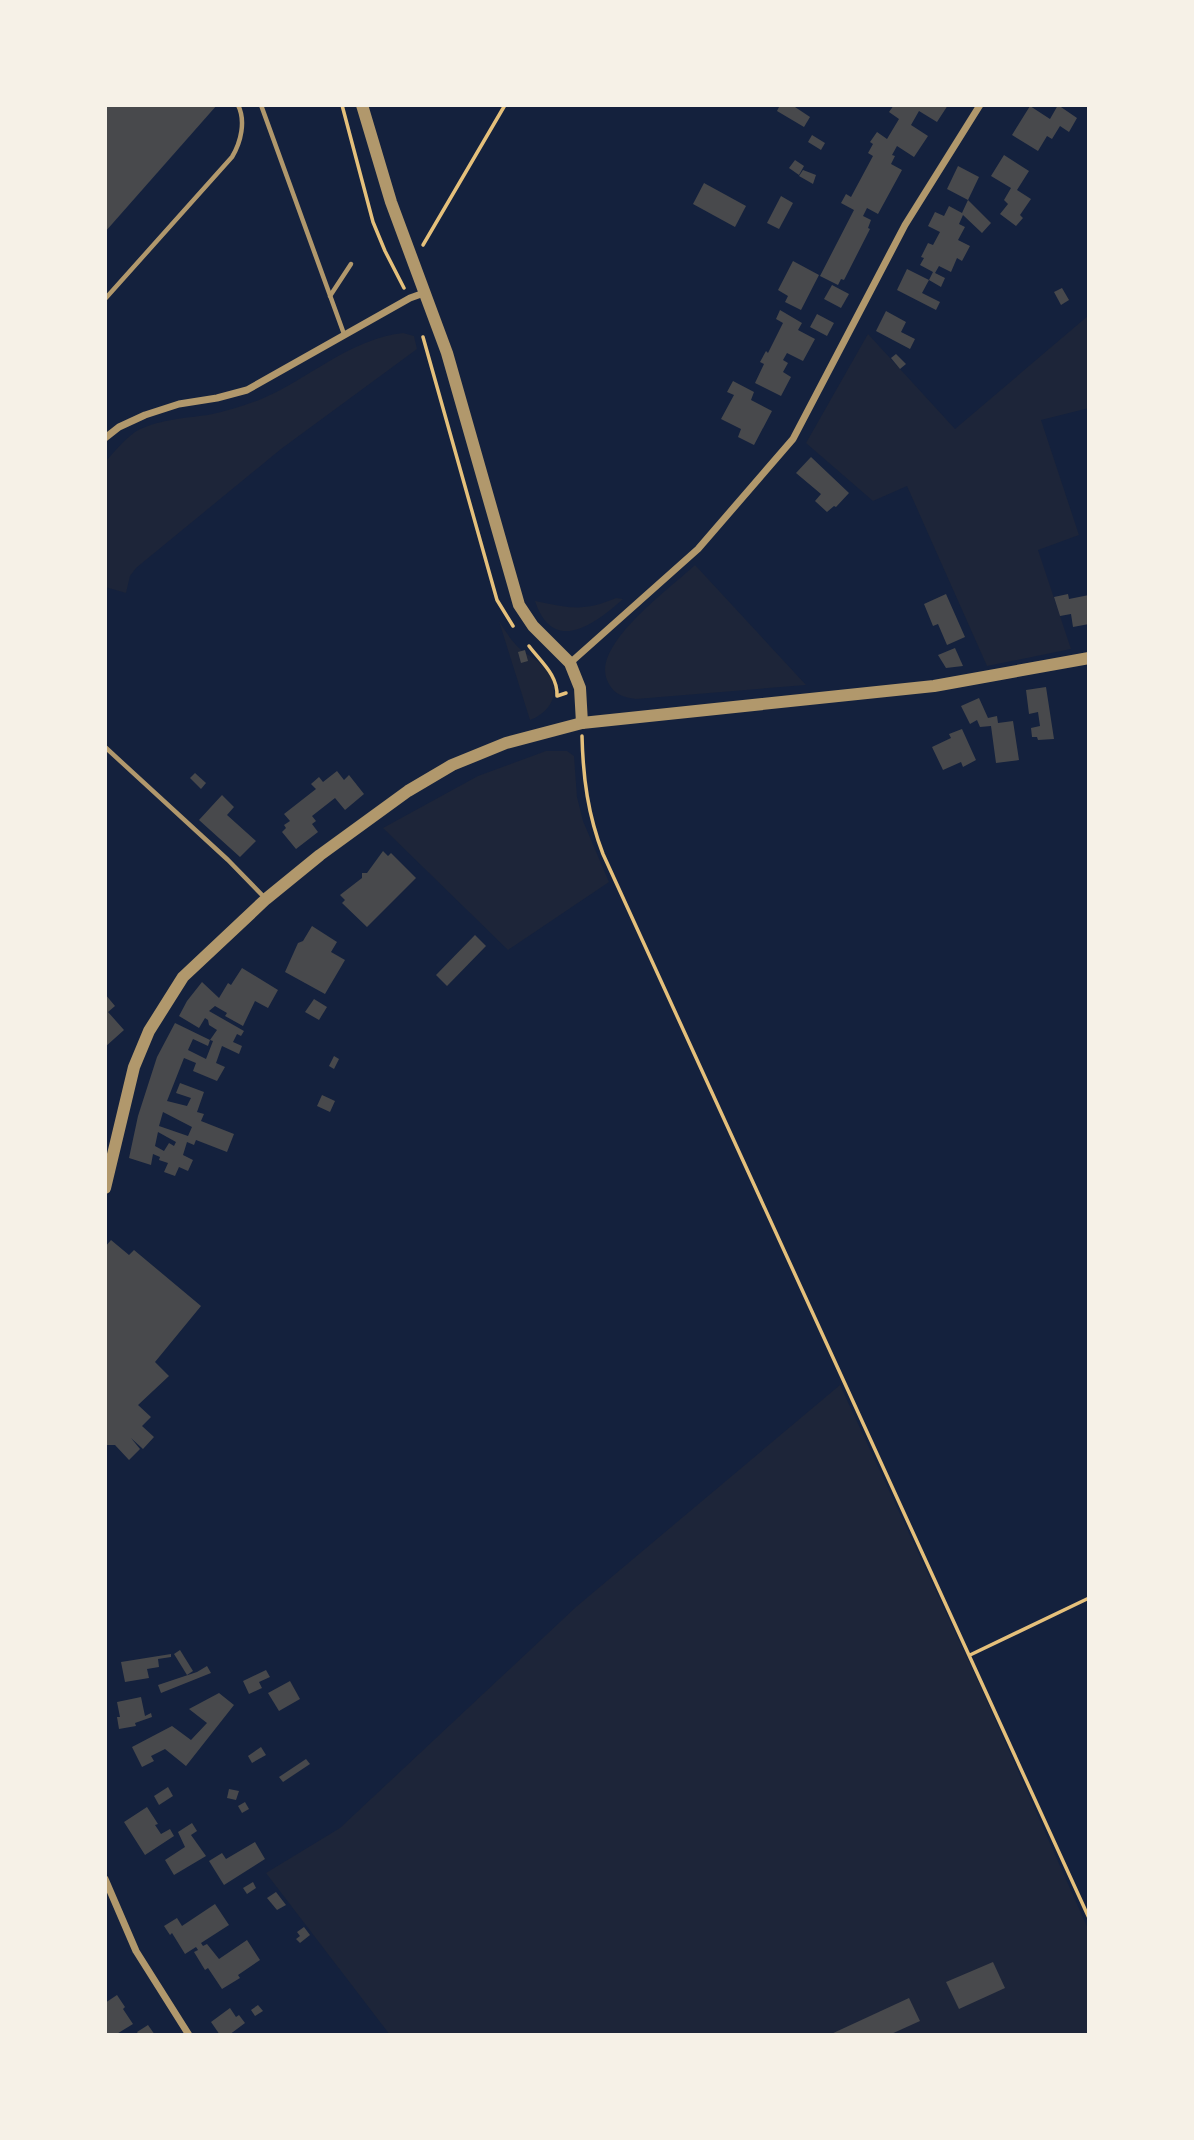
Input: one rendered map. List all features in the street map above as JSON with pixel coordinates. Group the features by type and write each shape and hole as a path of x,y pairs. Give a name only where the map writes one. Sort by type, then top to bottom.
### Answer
{"street":[{"path":"362,105 410,259 447,353 519,605 533,626 570,663 580,688 582,723"},
{"path":"570,663 698,549 793,439 905,225 979,105"},
{"path":"105,438 119,427 145,415 179,404 247,390 410,298 424,293"},
{"path":"105,1188 134,1067 149,1031 183,977 266,899 320,855 408,791 452,765 506,743 582,723 934,686 1089,658"},
{"path":"105,1879 136,1951 189,2035"}],"lane":[{"path":"105,299 232,157 240,144 242,113 238,105"},
{"path":"261,105 344,335"},
{"path":"329,297 351,264"},
{"path":"105,747 228,860 266,899"}],"path":[{"path":"342,105 373,222 410,298"},
{"path":"410,259 417,256 505,105"},
{"path":"420,329 497,600 516,630"},
{"path":"523,639 549,669 557,687 557,696"},
{"path":"582,723 584,786 593,828 603,854 1089,1918"},
{"path":"970,1655 1089,1598"}],"shaded area":[{"path":"1089,315 1089,408 1041,420 1079,535 1038,550 1071,649 987,666 907,486 873,501 806,443 868,334 955,429"},
{"path":"403,333 414,336 417,349 281,449 136,568 130,576 126,593 105,587 105,462 131,435 161,422 214,414 259,400 365,343"},
{"path":"695,565 806,685 636,699 622,696 612,689 607,680 605,666 611,650 636,618"},
{"path":"616,598 623,599 600,618 575,630 563,631 552,627 535,601 585,607"},
{"path":"499,621 519,648 545,668 553,684 550,705 530,720"},
{"path":"546,751 567,751 574,756 577,797 583,821 609,882 508,950 383,828 478,776"},
{"path":"840,1385 982,1690 1089,1931 1089,2035 390,2035 266,1873 340,1828 576,1607"}],"building":[{"path":"105,105 217,105 105,232"},
{"path":"780,105 792,105 810,117 804,127 777,111"},
{"path":"894,105 948,105 937,122 919,111 911,125 928,136 914,157 897,146 891,164 902,170 878,214 867,208 863,216 871,220 870,229 844,280 841,279 838,285 820,276 854,210 841,203 846,194 851,197 873,156 868,153 873,144 870,142 877,132 887,139 899,119 889,112"},
{"path":"1058,105 1077,118 1069,132 1060,126 1052,139 1047,136 1038,151 1012,135 1030,106 1050,119"},
{"path":"812,135 825,143 821,150 808,142"},
{"path":"1004,155 1029,171 1017,190 1031,199 1020,215 1023,218 1016,226 1000,214 1008,204 1004,200 1011,188 991,176"},
{"path":"795,160 804,166 799,175 789,168"},
{"path":"958,166 979,177 968,200 947,189"},
{"path":"803,170 816,175 813,184 799,176"},
{"path":"704,183 746,206 735,227 693,204"},
{"path":"781,196 793,203 779,229 767,223"},
{"path":"968,200 991,223 982,233 963,215 959,224 965,227 958,240 970,246 962,261 957,258 951,272 939,266 935,273 945,278 941,287 929,280 933,272 920,265 928,243 933,245 940,232 928,226 935,212 944,216 949,206 962,213"},
{"path":"793,261 819,275 801,310 785,302 788,296 778,290"},
{"path":"907,269 929,280 922,293 940,302 936,310 897,290"},
{"path":"832,285 849,294 841,308 824,299"},
{"path":"1062,288 1069,300 1061,305 1054,292"},
{"path":"780,310 802,323 798,330 815,339 803,361 787,353 783,360 788,363 783,372 791,377 781,396 755,383 764,364 760,362 766,351 768,353 783,323 776,319"},
{"path":"886,311 906,322 901,332 915,339 910,349 876,331"},
{"path":"817,314 834,323 827,336 810,327"},
{"path":"896,354 906,364 900,369 891,358"},
{"path":"733,381 754,392 751,400 772,411 754,445 738,437 741,429 721,419 734,395 727,392"},
{"path":"811,457 849,493 827,512 815,501 821,494 796,473"},
{"path":"946,594 965,637 947,645 938,624 933,626 924,604"},
{"path":"1068,594 1069,599 1089,595 1089,624 1073,627 1071,614 1060,616 1054,597"},
{"path":"955,648 963,666 946,668 938,655"},
{"path":"525,650 528,661 521,663 518,652"},
{"path":"1046,687 1054,739 1038,740 1037,737 1032,737 1031,728 1040,726 1038,712 1029,714 1026,690"},
{"path":"979,698 988,718 997,716 998,723 1013,721 1019,760 996,763 991,726 980,727 977,720 970,724 961,706"},
{"path":"962,729 976,760 963,767 961,762 943,770 932,747 951,738 949,734"},
{"path":"337,771 344,780 349,775 364,794 345,810 335,798 312,816 316,821 312,824 318,832 296,849 282,832 286,828 284,825 290,821 284,814 316,789 311,784 319,777 323,782"},
{"path":"195,773 206,783 201,789 190,778"},
{"path":"222,795 234,807 227,815 256,841 240,857 199,820"},
{"path":"383,851 388,856 391,853 416,878 367,927 342,903 345,900 340,895 362,878 362,873 367,873"},
{"path":"312,926 337,942 331,952 345,960 325,994 285,972 298,943 303,941"},
{"path":"475,935 486,946 447,986 436,975"},
{"path":"242,968 278,990 268,1008 255,1001 243,1026 225,1016 227,1013 215,1006 209,1011 244,1031 241,1036 237,1034 233,1042 242,1046 239,1054 222,1046 216,1063 225,1067 217,1081 193,1071 196,1063 184,1058 167,1101 187,1106 191,1098 176,1093 180,1083 204,1092 197,1112 204,1114 201,1121 234,1134 227,1152 196,1140 194,1145 187,1142 183,1155 193,1160 188,1171 179,1167 175,1176 164,1172 168,1163 153,1154 151,1165 129,1158 138,1116 157,1057 175,1023 210,1040 217,1030 209,1025 208,1020 205,1018 199,1028 179,1016 202,982 219,998","holes":["193,1039 208,1046 210,1040 213,1041 206,1059 188,1050","163,1112 192,1127 188,1136 159,1126","158,1132 176,1142 174,1146 169,1143 164,1151 155,1146"]},
{"path":"105,994 115,1006 108,1012 124,1030 105,1047"},
{"path":"314,999 327,1007 319,1020 305,1012"},
{"path":"334,1056 339,1059 334,1069 329,1066"},
{"path":"322,1095 335,1101 330,1112 317,1106"},
{"path":"111,1240 129,1255 134,1250 201,1306 155,1362 169,1376 138,1405 151,1417 142,1426 154,1437 143,1449 131,1438 140,1449 129,1460 115,1445 107,1445 105,1437 105,1247"},
{"path":"180,1650 193,1671 187,1675 174,1654"},
{"path":"171,1654 171,1657 158,1659 159,1667 147,1669 149,1678 125,1682 121,1662"},
{"path":"207,1666 211,1673 161,1693 158,1685"},
{"path":"266,1670 270,1677 259,1682 262,1688 249,1694 243,1681"},
{"path":"290,1681 300,1699 279,1711 268,1693"},
{"path":"219,1693 234,1705 186,1766 165,1749 151,1756 154,1761 142,1767 132,1747 172,1726 191,1740 207,1723 189,1709"},
{"path":"141,1697 145,1716 151,1713 152,1717 135,1723 136,1726 119,1729 117,1702"},
{"path":"261,1747 266,1755 252,1763 248,1756"},
{"path":"306,1759 310,1764 283,1782 279,1777"},
{"path":"168,1787 173,1796 159,1805 154,1796"},
{"path":"229,1789 239,1791 236,1800 227,1798"},
{"path":"245,1802 249,1809 242,1813 238,1806"},
{"path":"147,1807 161,1834 170,1829 174,1836 145,1855 124,1822"},
{"path":"192,1823 197,1831 191,1835 206,1856 174,1875 165,1860 185,1847 178,1832"},
{"path":"255,1842 265,1859 224,1885 209,1861 222,1853 226,1859"},
{"path":"253,1882 256,1888 247,1894 243,1888"},
{"path":"276,1892 286,1905 277,1910 267,1898"},
{"path":"215,1904 229,1925 201,1943 203,1946 207,1944 219,1959 247,1940 260,1960 238,1975 240,1978 222,1989 208,1968 205,1970 194,1952 198,1950 196,1947 185,1954 172,1933 170,1935 164,1926 177,1918 182,1926"},
{"path":"304,1927 310,1935 300,1943 296,1939 300,1936 297,1932"},
{"path":"993,1962 1005,1988 959,2009 946,1982"},
{"path":"117,1995 133,2024 115,2035 105,2035 105,2003"},
{"path":"909,1998 920,2021 889,2035 829,2035"},
{"path":"258,2005 263,2011 255,2016 251,2010"},
{"path":"230,2008 236,2017 239,2015 245,2023 229,2035 220,2035 211,2022"},
{"path":"148,2025 155,2035 139,2035 137,2032"}]}
